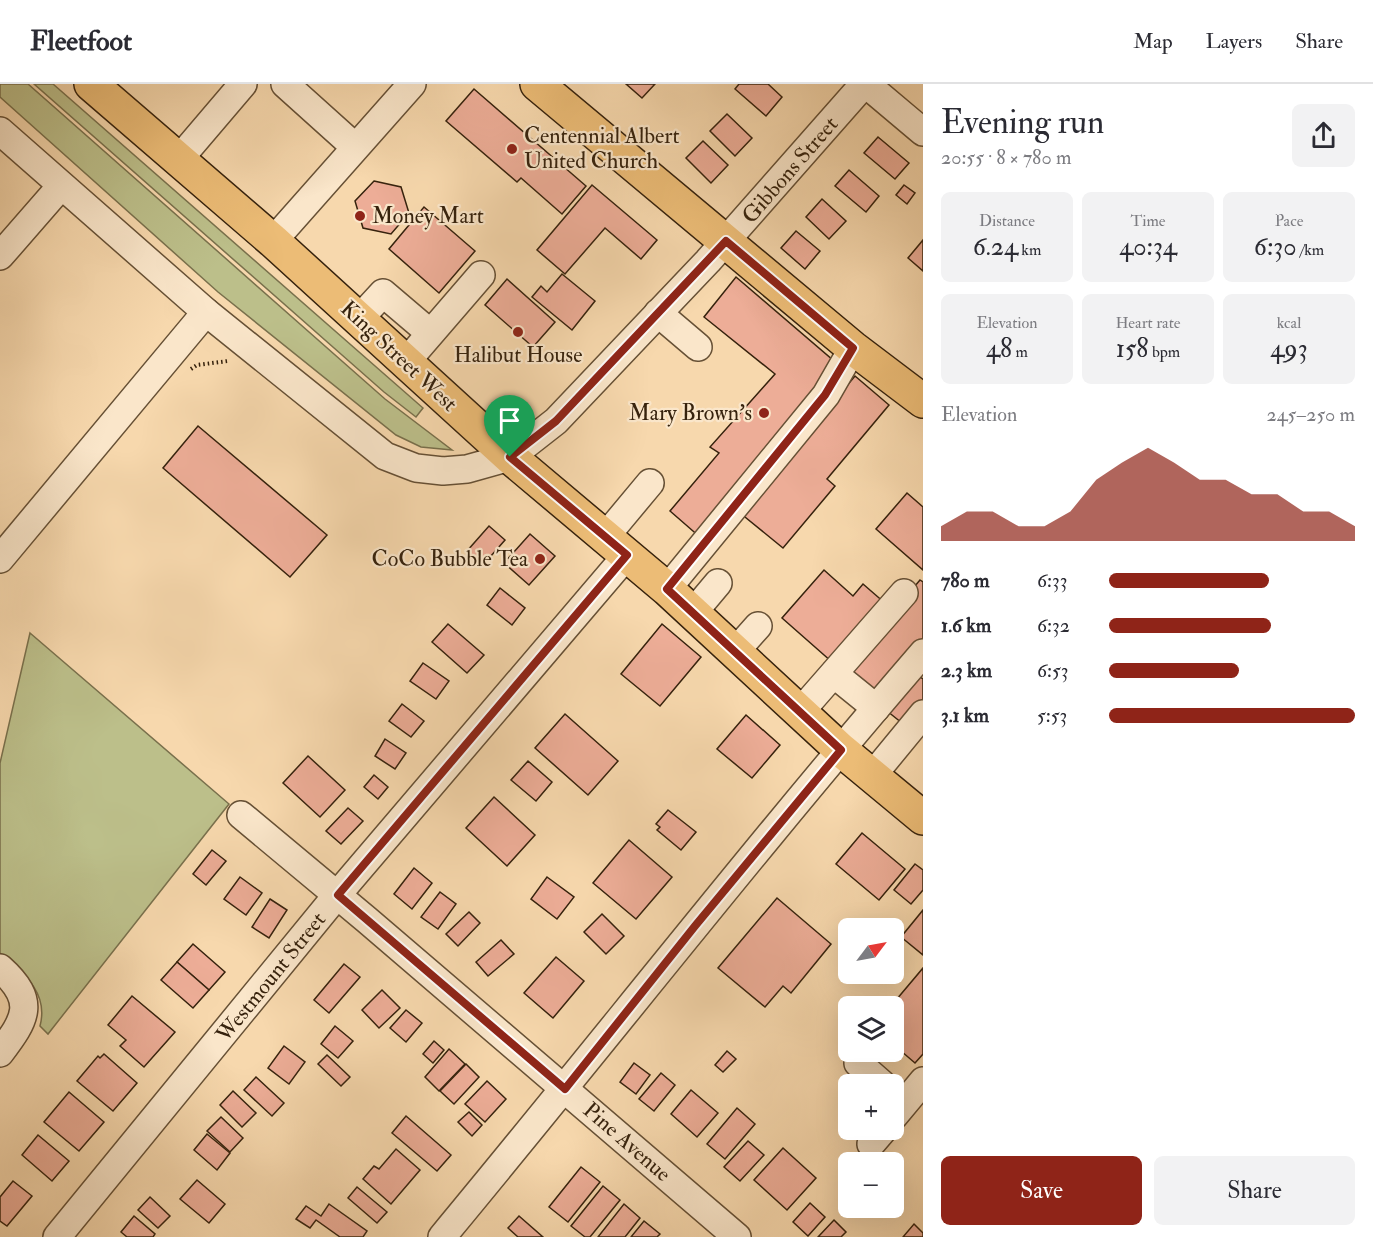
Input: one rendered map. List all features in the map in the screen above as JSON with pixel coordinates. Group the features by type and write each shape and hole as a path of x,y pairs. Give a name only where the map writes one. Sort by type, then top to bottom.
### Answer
{"main road":[{"name":"King Street West","path":"92,84 180,158 510,457 667,589 841,750 923,818"},
{"path":"537,84 853,348 923,400"}],"street":[{"path":"180,158 243,84"},
{"path":"285,84 355,147"},
{"path":"273,241 412,84"},
{"path":"865,84 923,132"},
{"name":"Gibbons Street","path":"510,457 556,421 726,241 865,84"},
{"path":"0,131 206,312 385,456 416,468 442,471 467,469 510,457"},
{"path":"0,256 61,186"},
{"path":"406,362 481,274"},
{"path":"359,319 382,293 430,333"},
{"path":"0,559 206,312"},
{"path":"658,313 698,347"},
{"path":"667,589 825,395 853,348"},
{"name":"Westmount Street","path":"57,1237 338,895 616,546 650,483"},
{"path":"692,614 718,583"},
{"path":"800,712 904,593"},
{"path":"734,653 758,626"},
{"path":"442,1237 565,1089 695,926 923,653"},
{"path":"834,674 876,708"},
{"path":"876,779 922,722"},
{"name":"Pine Avenue","path":"240,815 338,895 737,1237"},
{"path":"0,968 21,994 25,1007 23,1020 0,1053"},
{"path":"858,1063 871,1074"},
{"path":"904,1099 923,1081"}],"path":[{"path":"186,375 197,365 228,361"}],"green space":[{"path":"0,84 28,84 385,399 452,450 421,447 396,435 218,292 0,97"},
{"path":"34,84 53,84 423,408 416,417 384,392"},
{"path":"30,633 229,804 48,1034 40,1026 41,1003 32,984 0,953 0,763"}],"building":[{"path":"626,84 655,84 642,98"},
{"path":"739,84 768,84 782,97 766,116 735,89"},
{"name":"Centennial Albert United Church","path":"474,89 586,186 562,214 521,178 517,182 446,121"},
{"path":"727,114 752,138 735,156 710,131"},
{"path":"878,137 909,163 895,179 864,153"},
{"path":"703,141 728,165 711,183 686,158"},
{"path":"849,170 879,196 866,212 835,186"},
{"path":"374,181 401,187 409,213 391,234 363,228 355,201"},
{"path":"592,185 657,240 641,259 605,228 565,274 537,250"},
{"path":"904,185 915,193 907,204 896,195"},
{"path":"822,199 846,221 829,239 806,217"},
{"path":"424,207 475,251 439,293 389,249"},
{"path":"796,231 820,251 805,269 781,248"},
{"path":"923,240 923,271 908,258"},
{"path":"562,274 595,301 572,330 532,297 541,286 547,292"},
{"path":"736,277 834,361 816,401 701,538 670,511 719,453 710,447 775,374 704,317"},
{"path":"507,279 555,322 533,347 485,305"},
{"path":"855,376 889,405 827,479 835,486 783,548 740,513"},
{"path":"198,426 327,535 290,577 163,468"},
{"path":"907,493 923,507 923,570 876,529"},
{"path":"489,526 505,540 483,565 467,551"},
{"path":"530,534 555,556 529,585 504,563"},
{"path":"824,570 853,596 863,584 886,604 832,662 782,618"},
{"path":"920,580 923,582 923,648 878,701 843,671"},
{"path":"500,588 525,608 512,625 487,605"},
{"path":"448,624 484,655 467,673 432,642"},
{"path":"662,624 701,657 660,706 621,674"},
{"path":"423,663 449,681 436,699 410,681"},
{"path":"917,675 923,679 923,708 907,727 887,711"},
{"path":"402,704 424,721 411,737 389,721"},
{"path":"565,714 618,761 588,795 535,748"},
{"path":"746,715 780,745 752,778 717,749"},
{"path":"385,739 406,753 395,769 375,756"},
{"path":"308,756 345,790 320,817 283,783"},
{"path":"528,761 552,782 536,801 511,780"},
{"path":"374,775 388,787 378,799 364,787"},
{"path":"494,797 535,835 507,866 466,828"},
{"path":"348,808 363,821 341,844 326,831"},
{"path":"668,810 696,832 681,850 657,830 660,827 656,824"},
{"path":"862,833 905,869 879,900 836,864"},
{"path":"629,840 672,877 636,919 593,883"},
{"path":"212,850 226,861 206,885 193,874"},
{"path":"915,864 923,870 923,890 911,904 894,890"},
{"path":"414,868 432,883 412,909 394,894"},
{"path":"240,877 262,893 246,915 224,899"},
{"path":"547,877 574,897 557,919 531,899"},
{"path":"440,892 456,904 438,929 421,917"},
{"path":"777,898 831,944 791,993 783,986 765,1007 718,968"},
{"path":"270,899 287,910 269,938 252,927"},
{"path":"923,910 923,955 904,939 904,933"},
{"path":"469,912 480,923 458,946 446,934"},
{"path":"602,914 624,936 606,954 584,932"},
{"path":"501,940 514,954 488,976 476,962"},
{"path":"193,944 225,972 209,990 177,962"},
{"path":"556,957 584,981 553,1018 524,993"},
{"path":"177,962 209,990 193,1008 161,980"},
{"path":"344,964 360,977 329,1013 314,1000"},
{"path":"923,968 923,1054 915,1063 904,1054 904,996 899,996"},
{"path":"382,990 400,1008 379,1028 362,1010"},
{"path":"132,996 175,1032 144,1067 120,1046 126,1040 108,1025"},
{"path":"406,1010 422,1023 406,1042 390,1028"},
{"path":"335,1026 353,1041 338,1058 321,1044"},
{"path":"434,1041 444,1050 433,1063 423,1054"},
{"path":"284,1046 305,1062 289,1084 268,1068"},
{"path":"449,1049 465,1064 439,1091 425,1077"},
{"path":"727,1051 736,1059 723,1072 715,1065"},
{"path":"104,1054 137,1083 113,1111 77,1081 98,1056 100,1058"},
{"path":"327,1055 350,1077 341,1086 318,1064"},
{"path":"634,1063 650,1075 636,1094 620,1082"},
{"path":"466,1064 479,1077 454,1104 440,1091"},
{"path":"661,1073 675,1085 654,1111 639,1099"},
{"path":"256,1077 284,1103 272,1116 244,1090"},
{"path":"487,1081 506,1099 485,1122 465,1104"},
{"path":"691,1090 718,1113 697,1137 671,1114"},
{"path":"233,1091 256,1113 242,1127 220,1105"},
{"path":"69,1092 104,1122 79,1151 44,1122"},
{"path":"737,1108 755,1124 725,1159 707,1144"},
{"path":"469,1112 482,1125 472,1136 458,1122"},
{"path":"406,1116 451,1155 437,1171 392,1133"},
{"path":"221,1117 243,1138 230,1152 207,1131"},
{"path":"207,1134 230,1153 217,1170 194,1150"},
{"path":"38,1135 69,1161 52,1181 22,1155"},
{"path":"748,1141 764,1155 740,1181 724,1167"},
{"path":"783,1148 816,1178 787,1210 754,1180"},
{"path":"396,1149 420,1170 391,1204 363,1179 374,1166 379,1169"},
{"path":"581,1167 600,1182 568,1222 549,1207"},
{"path":"197,1180 225,1204 209,1223 180,1199"},
{"path":"13,1181 32,1196 7,1226 0,1221 0,1197"},
{"path":"603,1186 620,1200 590,1237 585,1237 571,1226"},
{"path":"357,1187 387,1212 377,1223 348,1198"},
{"path":"150,1197 170,1216 158,1228 138,1210"},
{"path":"810,1203 825,1217 808,1236 793,1222"},
{"path":"329,1204 367,1231 363,1237 340,1237 316,1220 310,1228 296,1219 306,1206 321,1216"},
{"path":"624,1204 640,1218 625,1237 598,1237"},
{"path":"134,1216 155,1234 153,1237 127,1237 121,1232"},
{"path":"519,1216 543,1237 518,1237 508,1228"},
{"path":"834,1220 846,1232 841,1237 818,1237"},
{"path":"644,1221 660,1234 657,1237 631,1237"},
{"path":"914,1224 923,1233 923,1237 903,1237"}],"place":[{"name":"Centennial Albert United Church","path":"512,149"},
{"name":"Money Mart","path":"360,216"},
{"name":"Halibut House","path":"518,332"},
{"name":"Mary Brown's","path":"764,413"},
{"name":"CoCo Bubble Tea","path":"540,559"}],"route":[{"path":"726,241 853,348 825,395 667,589 841,750 695,926 565,1089 338,895 627,555 510,457 556,421 726,241"}]}
